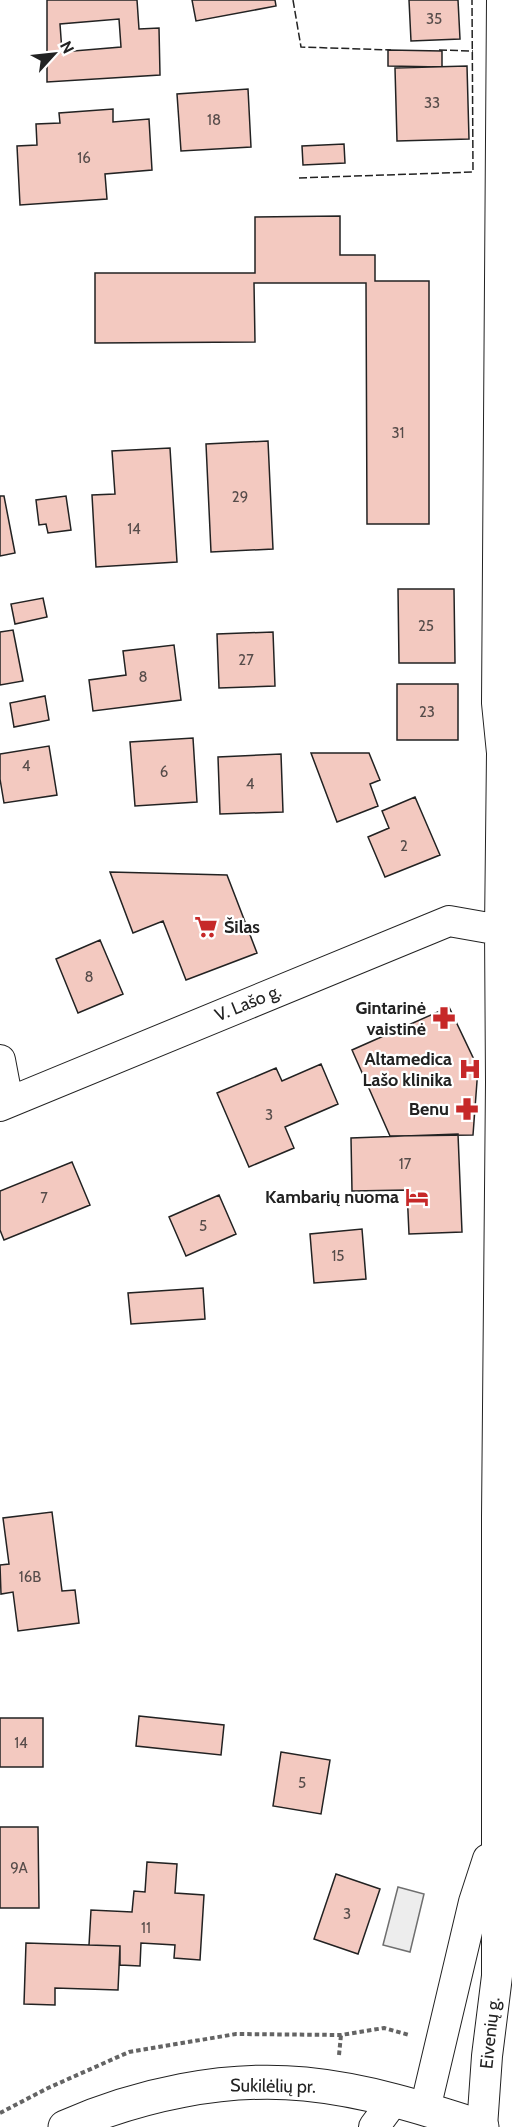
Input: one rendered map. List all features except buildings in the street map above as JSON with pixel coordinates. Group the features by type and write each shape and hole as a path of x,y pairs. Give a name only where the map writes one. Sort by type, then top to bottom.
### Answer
{"main road":[{"name":"Sukilėlių pr.","path":"65,2127 92,2115 171,2094 233,2084 303,2084 394,2100 482,2127"}],"street":[{"name":"Eivenių g.","path":"482,2127 496,1976 502,753 497,703 502,0"},
{"name":"V. Lašo g.","path":"4,1104 449,921 500,930"},
{"path":"0,1060 4,1104"},
{"name":"Eivenių g.","path":"425,2109 474,1902 496,1830"},
{"path":"374,2127 394,2100"}],"shaded area":[{"path":"398,1887 424,1894 410,1952 383,1945"}],"fence":[{"path":"293,0 301,47 391,50"},
{"path":"299,178 473,172 472,0"},
{"path":"439,50 473,51"}],"place":[{"name":"Šilas","path":"206,927"},
{"name":"Gintarinė vaistinė","path":"444,1018"},
{"name":"Altamedica Lašo klinika","path":"470,1069"},
{"name":"Benu","path":"467,1109"},
{"name":"Kambarių nuoma","path":"417,1197"}]}
